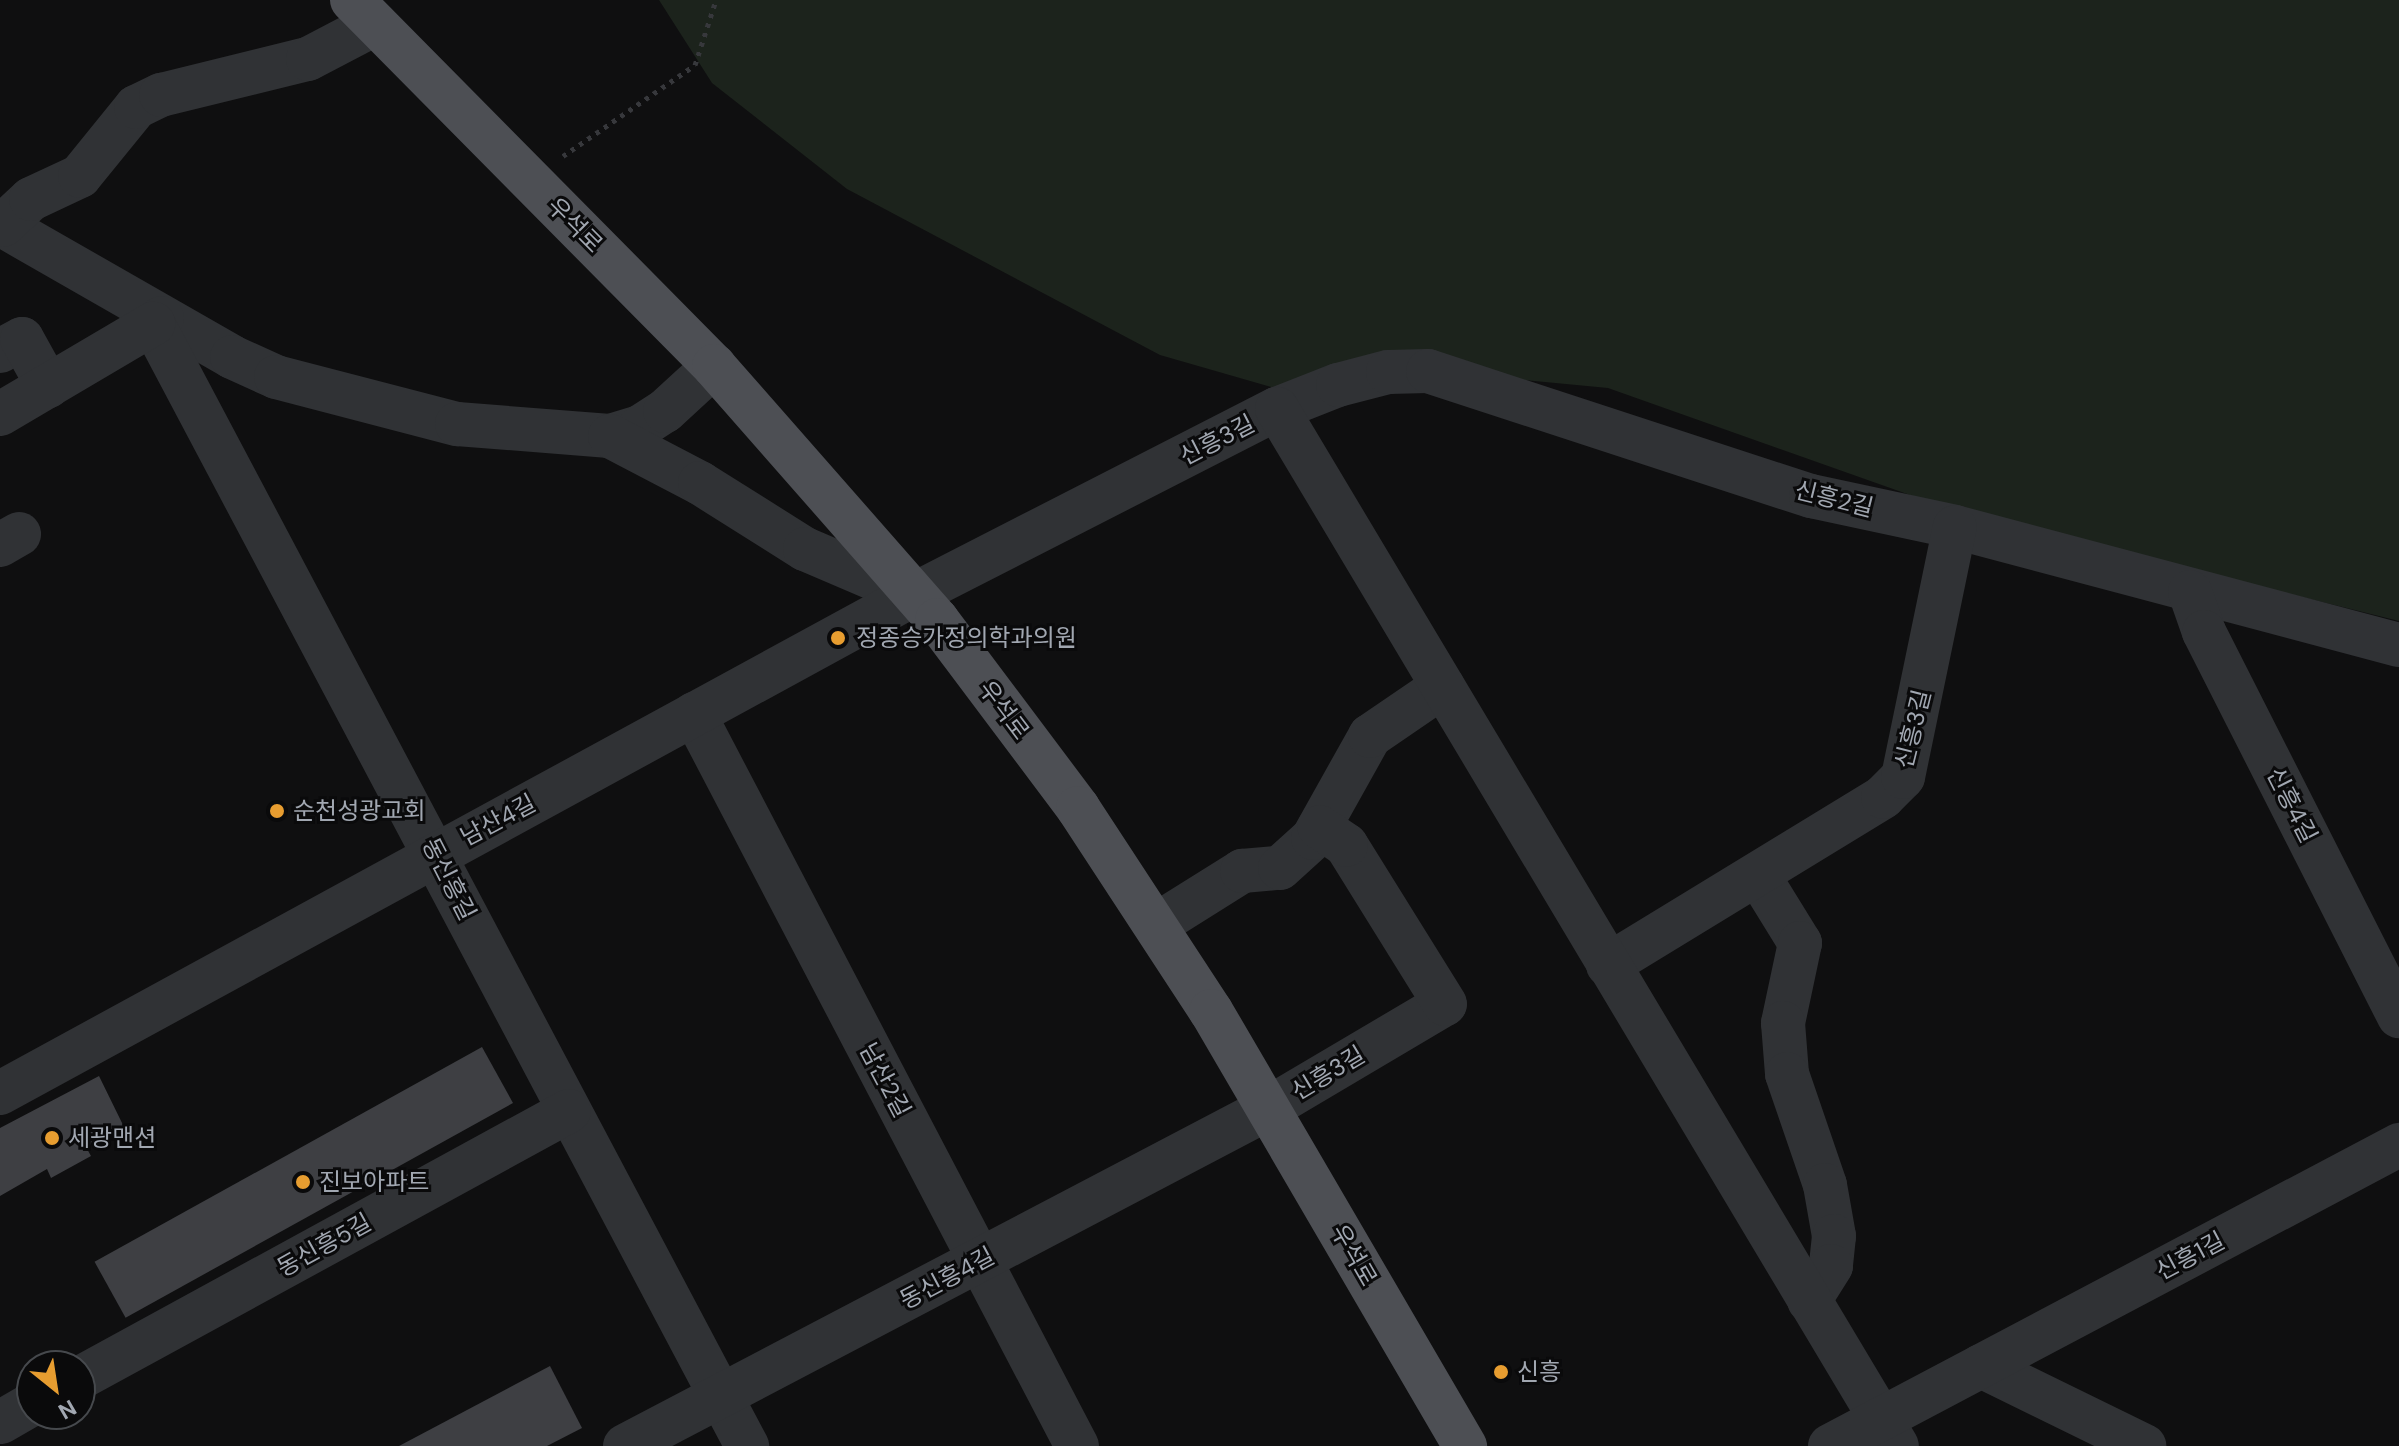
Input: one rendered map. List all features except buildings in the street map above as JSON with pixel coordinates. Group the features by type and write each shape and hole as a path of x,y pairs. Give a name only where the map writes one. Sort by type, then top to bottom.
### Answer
{"main road":[{"name":"우석로","path":"363,12 714,366 913,595 1078,808 1156,925 1269,1108 1465,1446"}],"street":[{"path":"363,12 308,59 161,95 136,107 80,176 31,199 2,224 157,321 265,372 345,399 457,424 610,436 640,427 665,411 714,366"},
{"path":"0,414 157,321"},
{"name":"동신흥길","path":"157,321 747,1446"},
{"path":"0,351 22,339 48,386"},
{"name":"신흥2길","path":"1277,409 1388,372 1428,371 1811,496 1955,527 2190,592 2399,645"},
{"name":"신흥3길","path":"913,595 1277,409 1889,1433"},
{"path":"610,436 700,483 805,549 913,595"},
{"name":"신흥3길","path":"1608,965 1883,797 1903,777 1955,527"},
{"name":"신흥4길","path":"2190,592 2204,632 2399,1016"},
{"name":"남산4길","path":"0,1093 913,595"},
{"path":"1156,925 1242,871 1280,868 1319,827 1370,736 1443,686"},
{"name":"남산2길","path":"694,714 1077,1446"},
{"name":"신흥3길","path":"1269,1108 1445,1004 1346,845 1319,827"},
{"path":"1758,875 1800,943 1783,1023 1787,1074 1825,1185 1834,1236 1831,1266 1809,1301"},
{"name":"동신흥4길","path":"625,1446 1269,1108"},
{"name":"동신흥5길","path":"96,1369 569,1111"},
{"name":"신흥1길","path":"1830,1446 1889,1433 1981,1366 2399,1145"},
{"path":"1981,1366 2144,1446"},
{"path":"0,1421 13,1446"}],"path":[{"path":"529,179 695,65 716,0"}],"shaded area":[{"path":"659,0 2399,0 2399,621 1958,512 1608,388 1428,371 1306,397 1160,355 847,189 712,83"}],"place":[{"name":"정종승가정의학과의원","path":"838,638"},
{"name":"순천성광교회","path":"277,811"},
{"name":"세광맨션","path":"52,1138"},
{"name":"진보아파트","path":"303,1182"},
{"name":"신흥","path":"1501,1372"}]}
